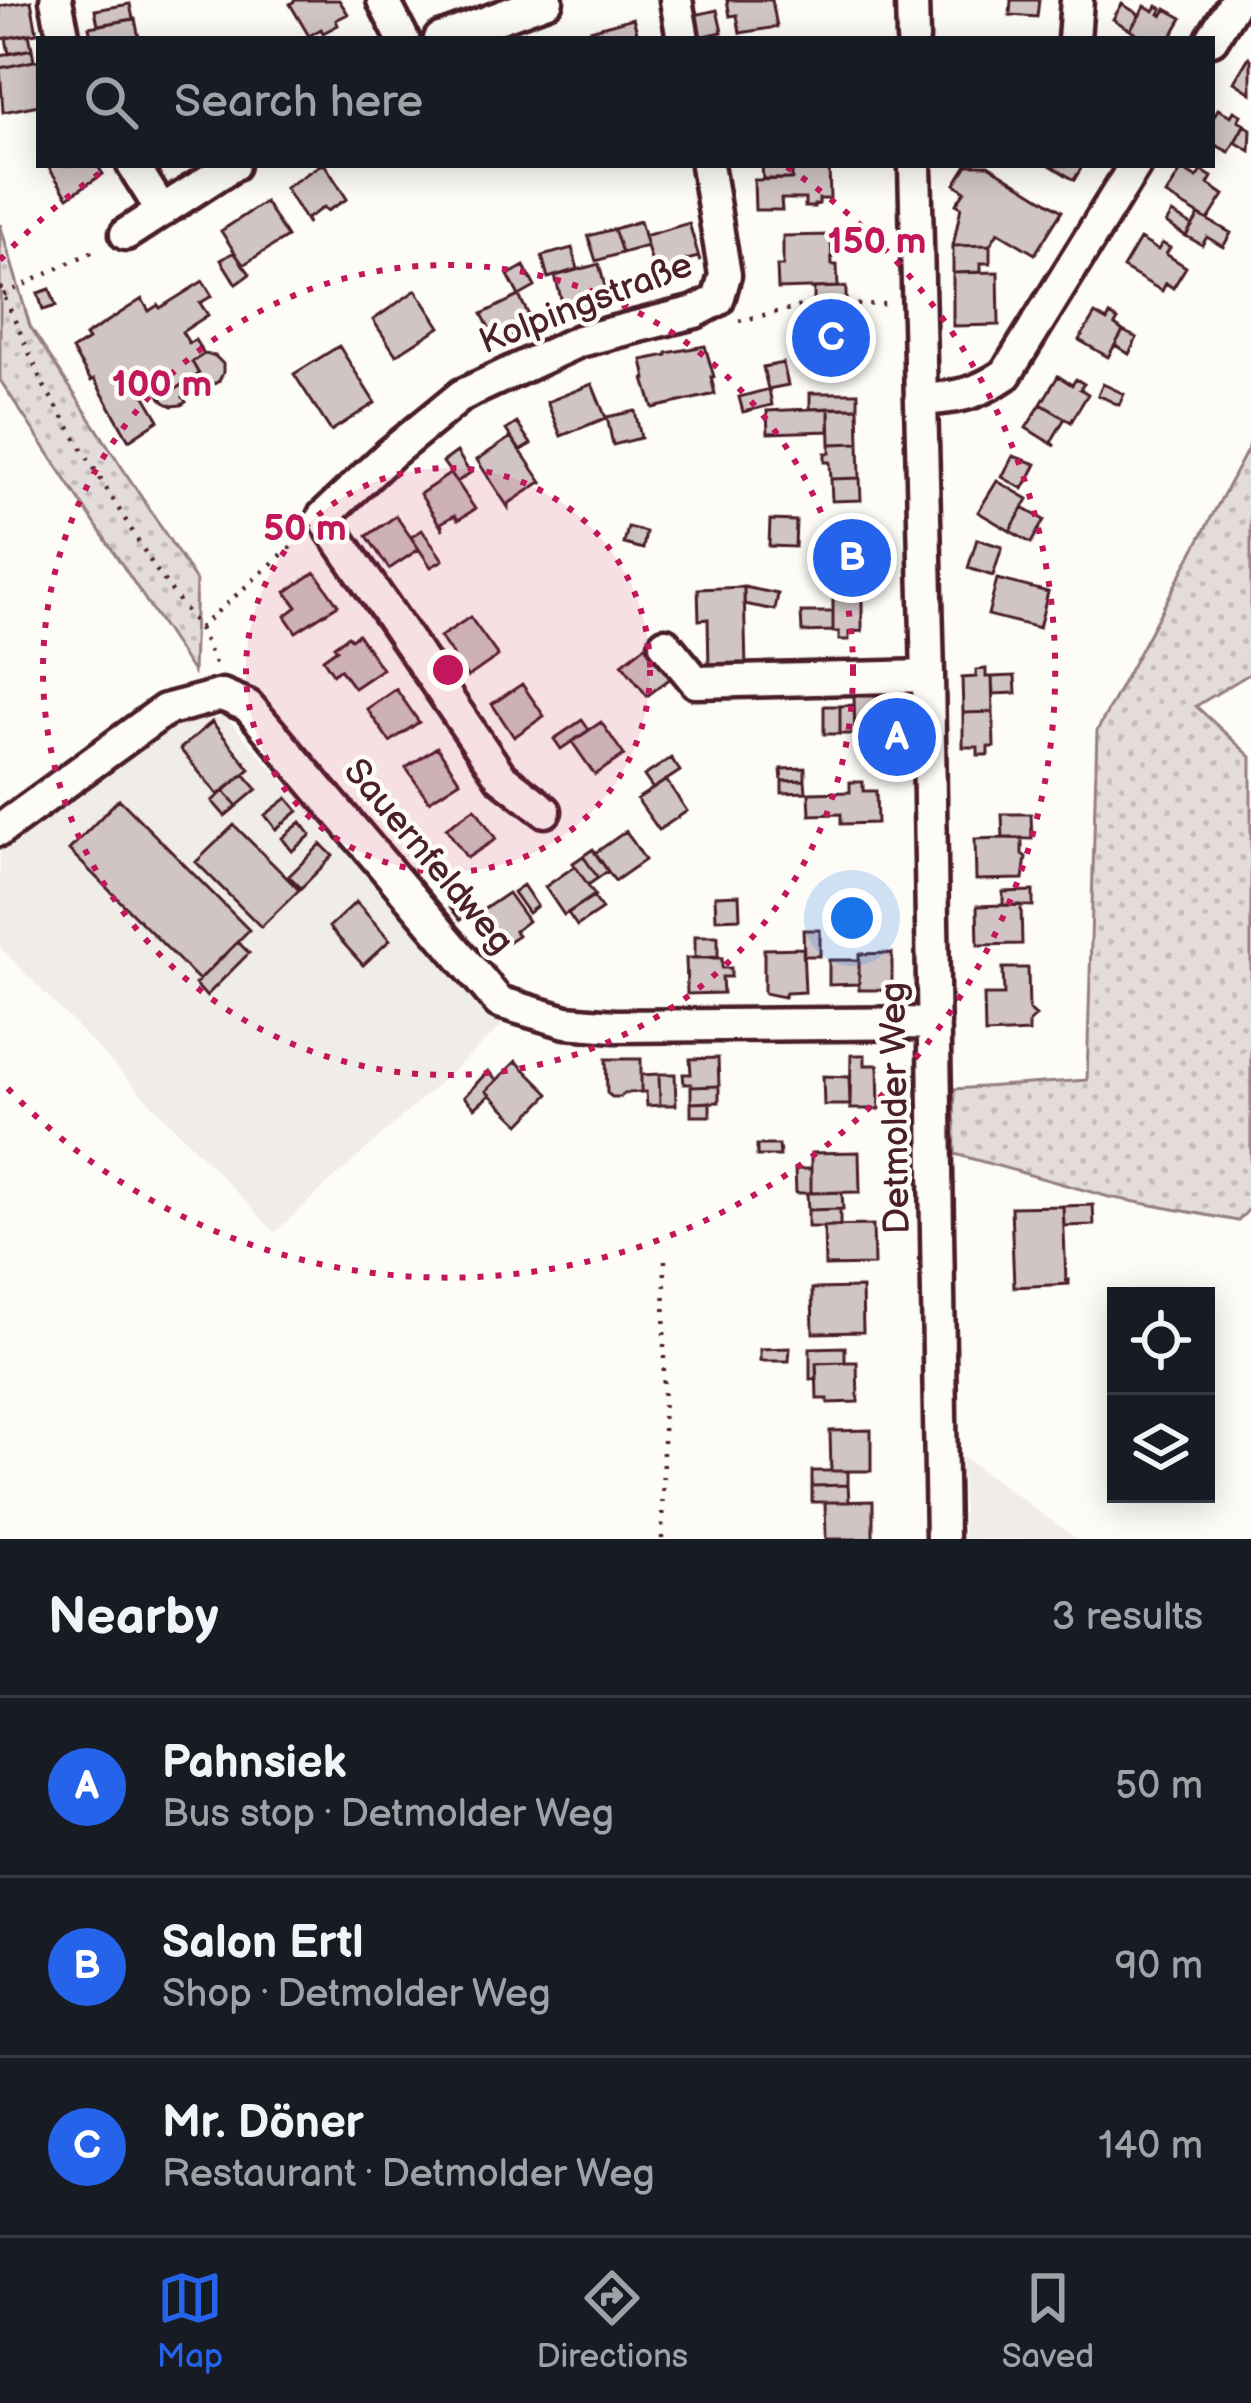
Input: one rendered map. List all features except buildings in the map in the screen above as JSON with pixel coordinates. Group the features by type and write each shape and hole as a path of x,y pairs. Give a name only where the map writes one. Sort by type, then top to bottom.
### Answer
{"street":[{"path":"56,0 63,36"},
{"path":"383,0 402,36"},
{"path":"448,36 547,0"},
{"path":"676,0 682,36"},
{"path":"912,0 913,36"},
{"path":"1074,36 1077,0"},
{"path":"1214,36 1236,0"},
{"path":"136,168 162,211"},
{"path":"126,234 228,168"},
{"name":"Kolpingstraße","path":"323,517 462,394 579,340 695,312 718,300 725,275 707,168"},
{"name":"Detmolder Weg","path":"915,168 942,1539"},
{"path":"922,400 968,395 1006,374 1133,168"},
{"path":"323,517 501,777 545,811"},
{"path":"665,644 696,682 928,676"},
{"path":"0,830 165,710 222,694"},
{"name":"Sauernfeldweg","path":"222,694 248,706 499,1002 566,1022 615,1026 934,1023"}],"path":[{"path":"2,295 126,234"},
{"path":"0,286 44,386 154,567 199,628 213,655 222,694"},
{"path":"718,300 731,323 802,306 894,304"},
{"path":"199,628 323,517"},
{"path":"662,1539 665,1257"}],"shaded area":[{"path":"0,224 30,326 196,581 193,672 0,380"},
{"path":"1251,443 1251,673 1196,706 1251,757 1251,1207 1238,1221 1109,1197 955,1154 954,1089 1087,1080 1097,731"},
{"path":"226,717 502,1026 275,1232 0,947 0,844 173,723"},
{"path":"962,1456 1077,1539 964,1539"}],"place":[{"name":"Mr. Döner","path":"831,338"},
{"name":"Salon Ertl","path":"852,558"},
{"name":"Pahnsiek","path":"897,737"}]}
